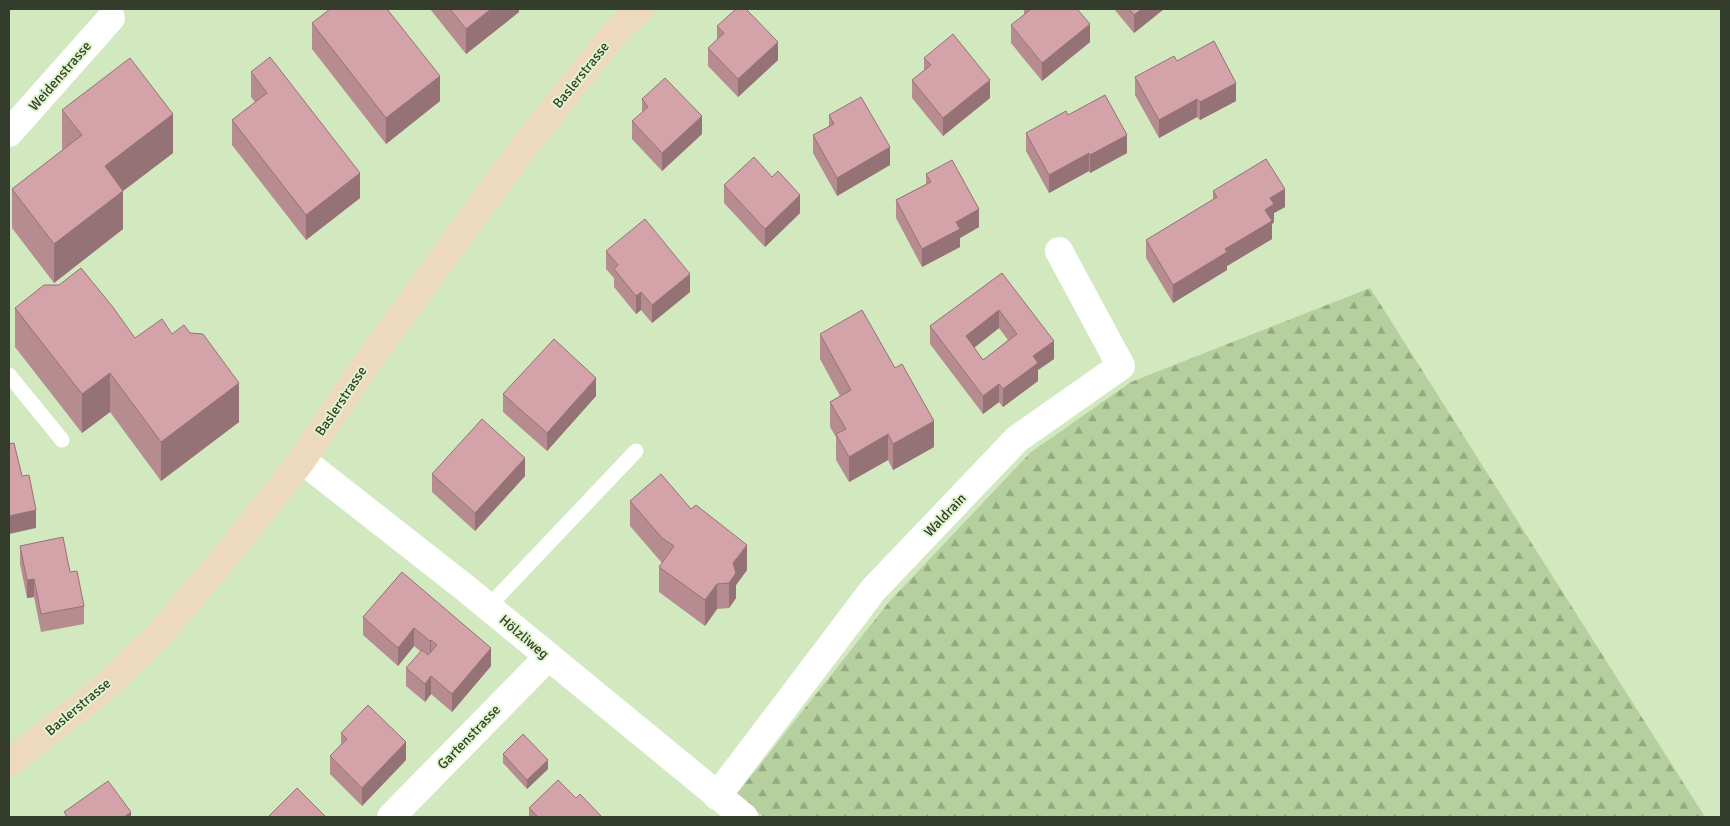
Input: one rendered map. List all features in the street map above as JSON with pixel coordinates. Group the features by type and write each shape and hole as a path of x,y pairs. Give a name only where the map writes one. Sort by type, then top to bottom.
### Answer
{"main road":[{"name":"Baslerstrasse","path":"9,763 99,692 157,637 231,550 302,460 370,359 522,149 618,29 640,9"}],"street":[{"name":"Weidenstrasse","path":"9,134 111,18"},
{"name":"Waldrain","path":"717,796 873,590 1017,439 1121,366 1059,251"},
{"name":"Hölzliweg","path":"302,460 488,607 744,817"},
{"name":"Gartenstrasse","path":"391,817 548,657"}],"lane":[{"path":"9,375 62,440"},
{"path":"488,607 636,451"}],"green space":[{"path":"1370,288 1705,817 764,817 736,795 889,602 1030,453 1131,382"}],"building":[{"path":"330,9 387,9 440,76 386,118 312,23"},
{"path":"450,9 491,9 466,29"},
{"path":"736,9 746,9 778,42 738,79 708,48 724,33 717,26"},
{"path":"1029,9 1077,9 1090,24 1042,63 1011,25"},
{"path":"1129,9 1142,9 1134,15"},
{"path":"953,34 990,80 943,118 912,80 931,65 924,58"},
{"path":"1214,41 1236,83 1200,102 1197,99 1159,120 1135,77 1174,56 1177,61"},
{"path":"270,57 360,173 306,215 232,120 267,93 251,72"},
{"path":"130,58 173,114 105,166 123,191 54,244 12,189 82,135 62,110"},
{"path":"665,78 702,116 662,153 632,121 648,107 642,99"},
{"path":"1105,95 1127,135 1049,175 1026,133 1066,111 1068,115"},
{"path":"861,97 890,147 837,178 813,135 834,124 829,115"},
{"path":"754,157 772,177 778,171 800,195 765,229 724,185"},
{"path":"1266,159 1285,189 1270,198 1274,204 1265,210 1272,221 1225,249 1227,252 1173,285 1146,240 1217,197 1213,191"},
{"path":"952,160 979,209 956,222 960,229 922,249 896,200 931,182 926,174"},
{"path":"645,219 690,274 652,305 641,292 636,296 614,269 618,265 606,251"},
{"path":"81,268 135,338 162,319 172,334 184,325 190,333 203,334 239,383 161,442 110,373 82,394 15,308 44,285 59,285"},
{"path":"1002,273 1054,341 1033,356 1038,363 1003,389 999,384 983,396 930,326","holes":["999,310 1017,334 983,360 966,336"]},
{"path":"862,310 895,368 902,364 934,421 893,444 888,434 849,457 836,434 846,429 830,402 851,390 820,334"},
{"path":"554,339 596,378 547,433 503,394"},
{"path":"482,419 525,458 475,513 432,474"},
{"path":"14,443 22,476 29,475 36,510 9,516 9,444"},
{"path":"661,474 691,509 696,505 747,545 733,563 736,573 729,583 717,584 705,600 659,567 674,546 662,538 630,501"},
{"path":"63,537 70,572 77,571 84,606 41,614 34,579 27,580 20,546"},
{"path":"402,572 491,648 452,694 431,676 425,684 406,668 422,650 428,655 437,645 414,628 398,648 363,617"},
{"path":"368,705 406,742 362,788 330,756 347,739 341,733"},
{"path":"523,734 548,760 527,780 503,754"},
{"path":"558,780 576,798 580,794 602,817 538,817 529,808"},
{"path":"108,781 131,812 124,817 67,817 64,812"},
{"path":"297,788 326,817 268,817"}]}
